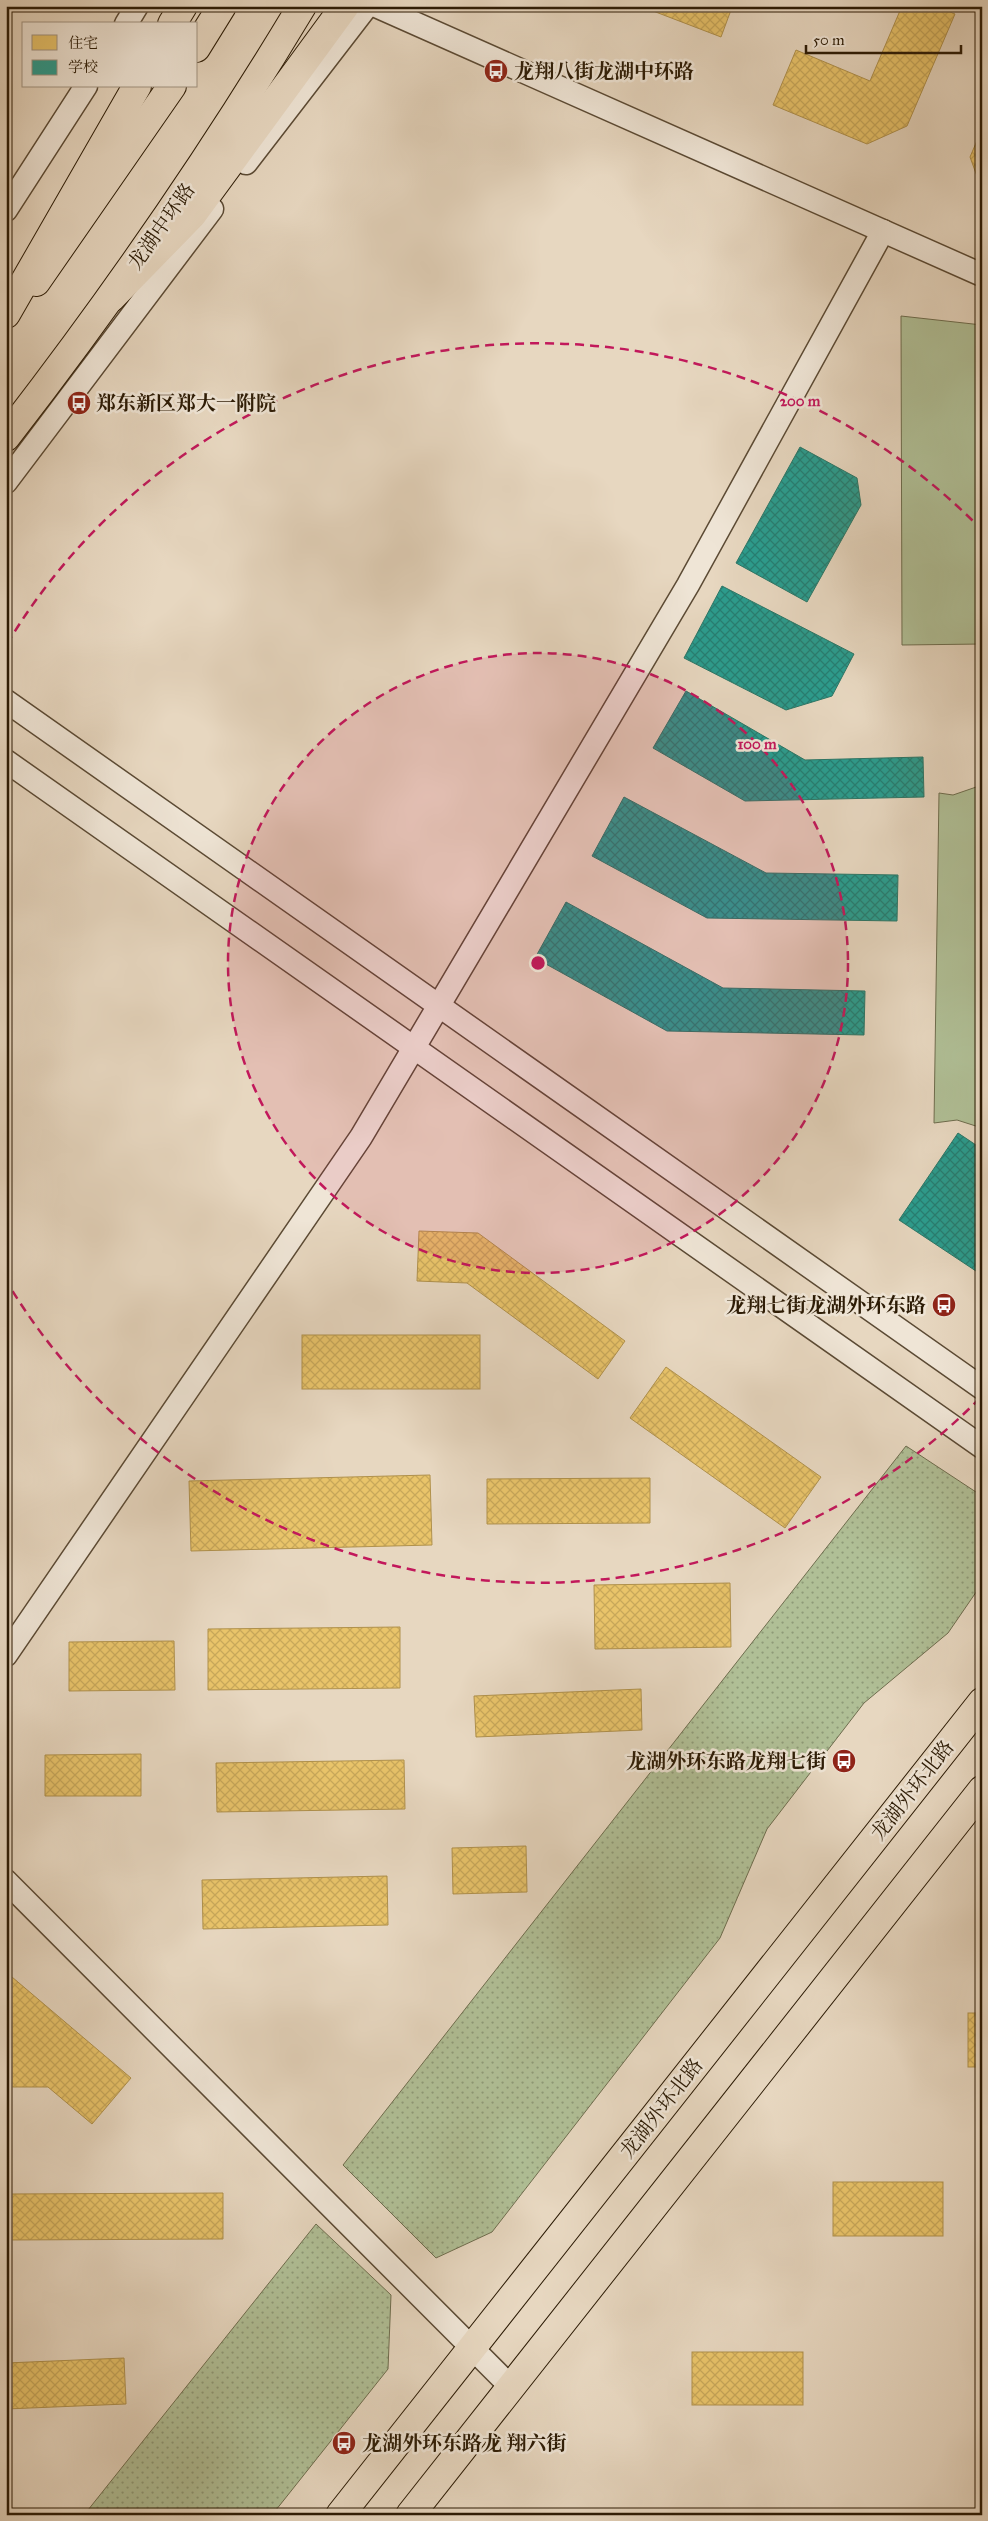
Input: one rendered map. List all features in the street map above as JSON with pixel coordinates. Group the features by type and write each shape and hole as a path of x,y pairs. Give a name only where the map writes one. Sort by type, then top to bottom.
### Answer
{"main road":[{"path":"173,22 183,6"},
{"path":"198,45 222,6"},
{"name":"龙湖中环路","path":"6,437 111,298 204,164 302,6"},
{"path":"111,298 192,215 345,6"},
{"path":"6,314 136,88"},
{"path":"6,322 111,177 171,88"},
{"name":"龙湖外环北路","path":"340,2515 982,1702"},
{"path":"410,2515 982,1790"}],"street":[{"path":"127,22 138,6"},
{"path":"6,482 367,6"},
{"path":"376,6 982,275"},
{"path":"6,210 85,88"},
{"path":"6,1655 361,1137 688,585 883,231"},
{"path":"6,701 982,1388"},
{"path":"6,761 982,1447"},
{"path":"6,1881 511,2387"}],"green space":[{"path":"901,316 982,325 982,644 902,645"},
{"path":"982,785 982,1128 957,1120 934,1123 939,793 953,795"},
{"path":"906,1446 979,1494 981,1585 948,1633 864,1703 767,1829 720,1938 492,2232 436,2258 343,2165"},
{"path":"316,2224 391,2295 388,2369 272,2515 84,2515"}],"building: 住宅":[{"path":"640,6 722,6 731,10 721,37"},
{"path":"902,6 936,6 955,14 907,126 867,144 773,105 796,50 870,81"},
{"path":"982,129 982,190 970,157"},
{"path":"419,1231 478,1233 625,1341 598,1379 467,1283 417,1281"},
{"path":"302,1335 480,1335 480,1389 302,1389"},
{"path":"666,1367 821,1477 785,1528 630,1418"},
{"path":"430,1475 432,1545 191,1551 189,1481"},
{"path":"650,1478 650,1523 487,1524 487,1479"},
{"path":"730,1583 731,1647 595,1649 594,1585"},
{"path":"400,1627 400,1688 208,1690 208,1629"},
{"path":"174,1641 175,1690 69,1691 69,1642"},
{"path":"641,1689 642,1730 476,1737 474,1696"},
{"path":"141,1754 141,1796 45,1796 45,1755"},
{"path":"404,1760 405,1809 217,1812 216,1763"},
{"path":"526,1846 527,1892 453,1894 452,1848"},
{"path":"387,1876 388,1925 203,1929 202,1880"},
{"path":"12,1977 131,2078 92,2124 48,2087 6,2087 6,1978"},
{"path":"968,2013 982,2013 982,2067 968,2067"},
{"path":"833,2182 943,2182 943,2236 833,2236"},
{"path":"223,2193 223,2239 6,2240 6,2194"},
{"path":"692,2352 803,2352 803,2405 692,2405"},
{"path":"124,2358 126,2404 6,2409 6,2363"}],"building: 学校":[{"path":"800,447 857,478 861,505 807,602 736,563"},
{"path":"722,586 854,654 832,696 786,710 684,658"},
{"path":"686,691 805,760 923,757 924,797 745,801 653,748"},
{"path":"624,797 766,873 898,875 897,921 707,918 592,856"},
{"path":"566,902 723,988 865,991 864,1035 667,1031 535,958"},
{"path":"958,1133 982,1149 982,1275 899,1220"}],"place":[{"name":"龙翔八街龙湖中环路","path":"496,71"},
{"name":"郑东新区郑大一附院","path":"79,403"},
{"name":"龙翔七街龙湖外环东路","path":"944,1305"},
{"name":"龙湖外环东路龙翔七街","path":"844,1761"},
{"name":"龙湖外环东路龙 翔六街","path":"344,2443"}]}
